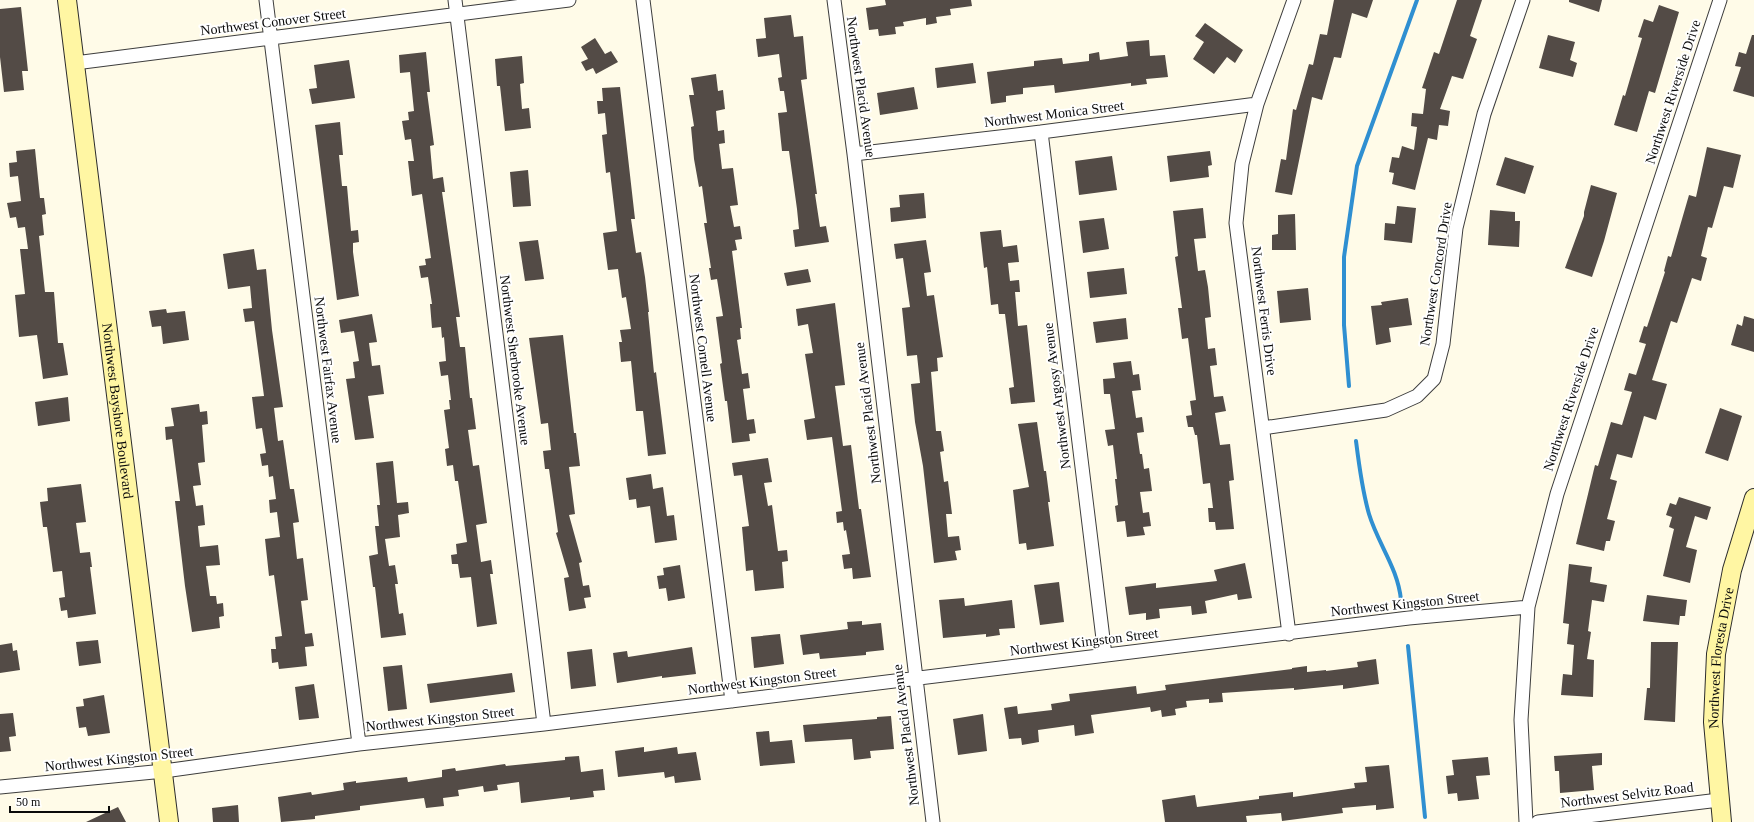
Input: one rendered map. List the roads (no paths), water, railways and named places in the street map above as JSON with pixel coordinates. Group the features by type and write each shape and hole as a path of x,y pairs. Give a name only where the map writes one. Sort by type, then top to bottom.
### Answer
{"main road":[{"name":"Northwest Bayshore Boulevard","path":"67,0 164,771 169,822"},
{"name":"Northwest Floresta Drive","path":"1722,822 1719,800 1714,722 1716,654 1732,570 1753,505"}],"street":[{"name":"Northwest Fairfax Avenue","path":"266,0 359,744"},
{"name":"Northwest Sherbrooke Avenue","path":"455,0 544,724"},
{"name":"Northwest Conover Street","path":"75,63 569,0"},
{"name":"Northwest Cornell Avenue","path":"643,0 732,701"},
{"name":"Northwest Placid Avenue","path":"834,0 854,154 933,822"},
{"name":"Northwest Ferris Drive","path":"1289,634 1236,224 1242,164 1257,104 1294,0"},
{"name":"Northwest Concord Drive","path":"1263,428 1386,410 1417,396 1434,379 1443,344 1456,228 1484,114 1524,0"},
{"name":"Northwest Riverside Drive","path":"1526,822 1521,720 1528,607 1557,494 1720,0"},
{"name":"Northwest Monica Street","path":"854,154 1257,104"},
{"name":"Northwest Argosy Avenue","path":"1041,132 1105,655"},
{"name":"Northwest Kingston Street","path":"0,787 164,771 359,744 544,724 1105,655 1289,634 1409,618 1528,607"},
{"name":"Northwest Selvitz Road","path":"1538,822 1719,800"}],"waterway":[{"path":"1349,386 1344,325 1344,257 1357,166 1417,0"},
{"path":"1356,441 1369,514 1396,577 1401,600"},
{"path":"1408,646 1425,817"}]}
